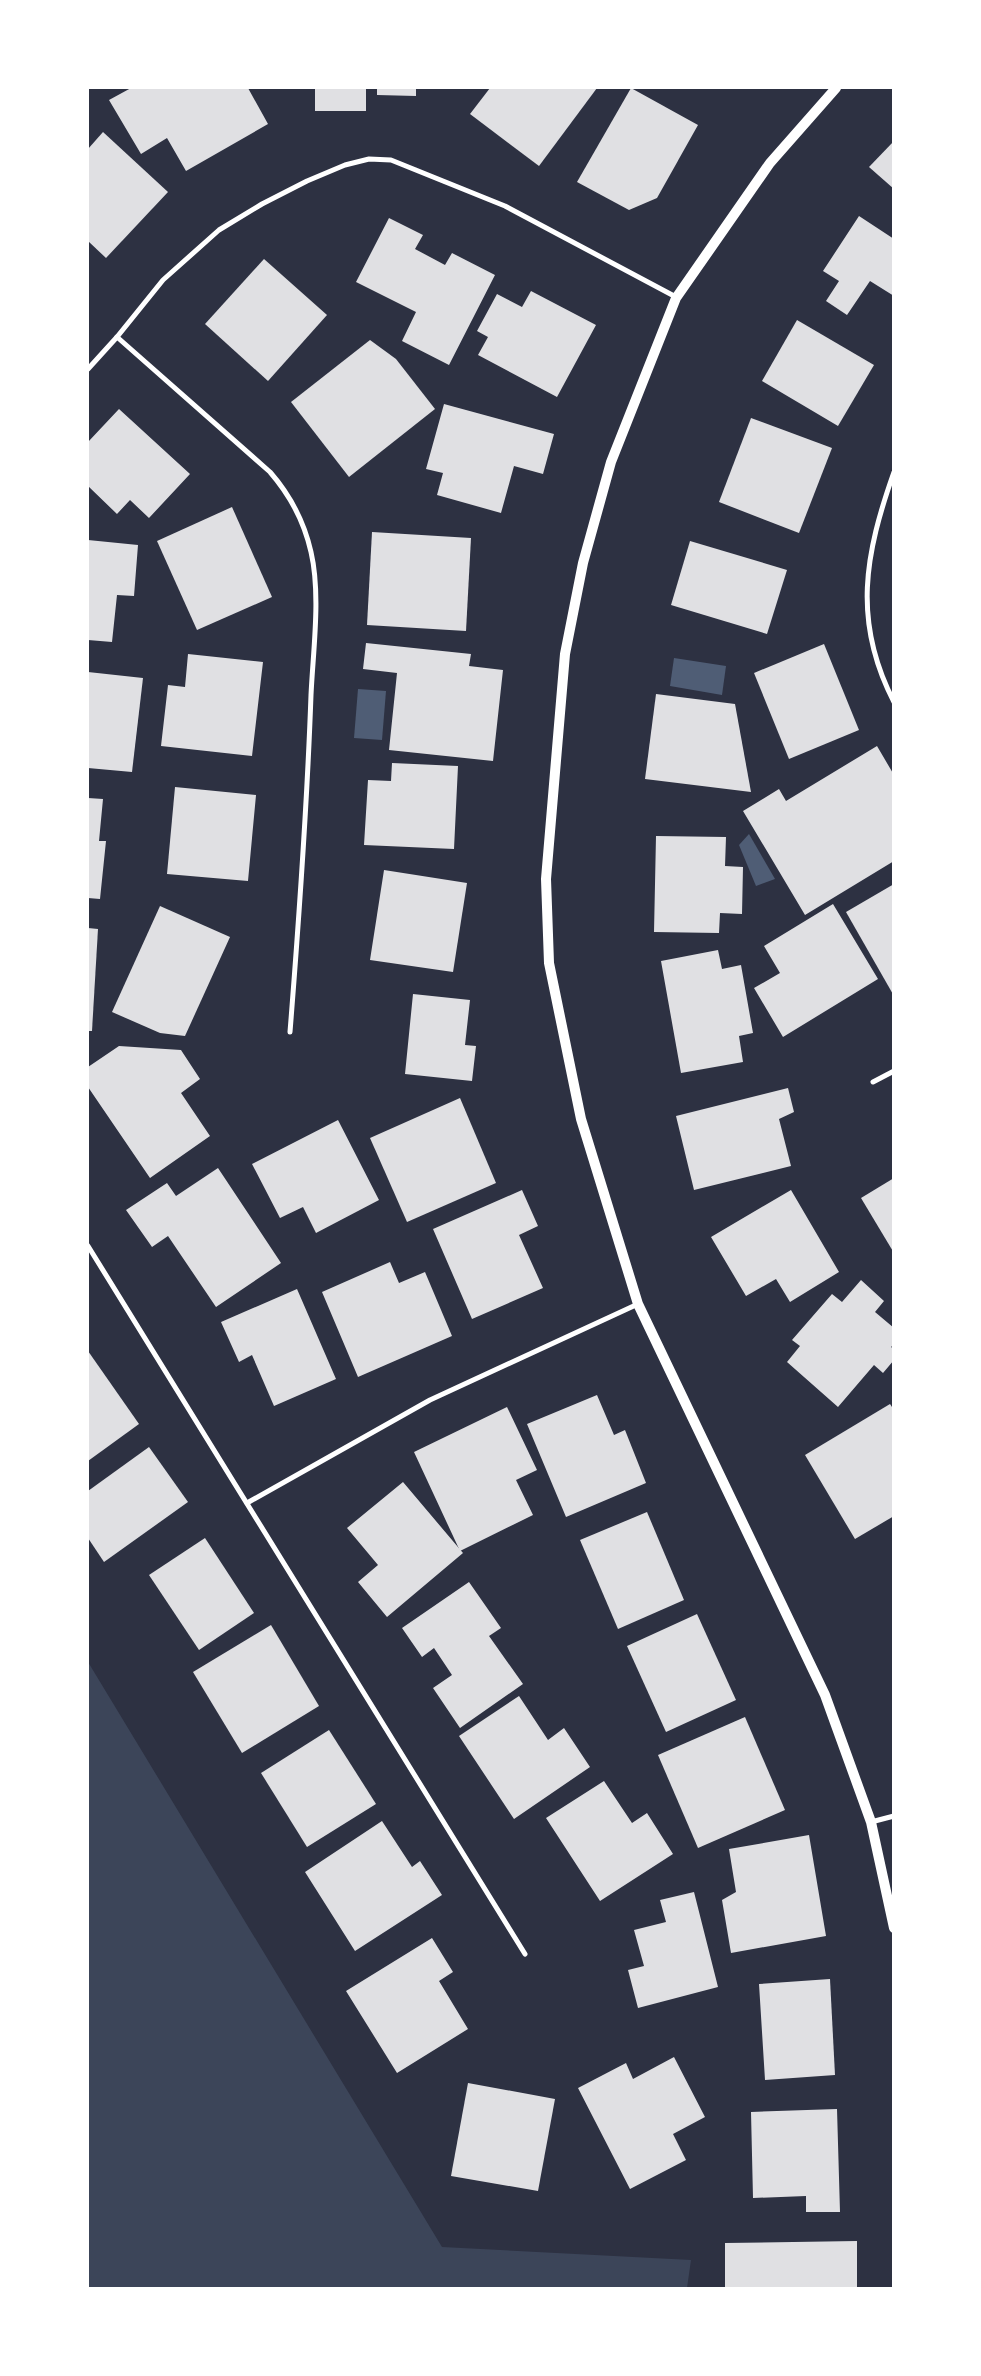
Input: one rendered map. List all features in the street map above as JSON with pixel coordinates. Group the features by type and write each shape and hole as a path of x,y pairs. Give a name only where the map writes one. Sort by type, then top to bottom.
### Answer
{"main road":[{"path":"836,88 770,163 676,298 611,462 582,563 565,654 546,879 549,963 581,1119 638,1304 825,1695 871,1822 894,1928"}],"street":[{"path":"88,369 117,337 163,280 219,230 262,204 307,181 345,165 369,159 391,160 505,206 676,298"},
{"path":"117,337 270,472 288,492 300,518 311,552 315,596 306,816 290,1032"},
{"path":"894,472 878,518 868,574 867,597 867,620 873,654 882,680 894,702"},
{"path":"873,1082 894,1071"},
{"path":"88,1246 525,1954"},
{"path":"247,1503 430,1400 638,1304"},
{"path":"871,1822 894,1816"}],"shaded area":[{"path":"674,658 726,666 722,695 670,686"},
{"path":"358,689 386,691 382,740 354,738"},
{"path":"749,834 775,879 756,886 739,845"},
{"path":"88,1662 442,2247 691,2260 687,2288 88,2288"}],"building":[{"path":"131,88 248,88 268,124 186,171 167,138 141,154 109,100"},
{"path":"315,88 366,88 366,111 315,111"},
{"path":"377,88 416,88 416,96 377,95"},
{"path":"490,88 597,88 539,166 470,114"},
{"path":"631,88 698,125 657,198 629,210 577,182"},
{"path":"103,132 168,192 106,258 88,241 88,149"},
{"path":"894,141 894,189 869,167"},
{"path":"859,216 894,239 894,296 870,281 847,315 826,301 839,281 823,271"},
{"path":"389,218 423,235 415,249 445,265 452,253 495,275 449,365 402,341 416,312 356,282"},
{"path":"264,259 327,315 268,381 205,324"},
{"path":"531,291 596,325 557,397 478,355 488,337 477,331 497,294 522,307"},
{"path":"797,320 874,365 838,426 762,381"},
{"path":"370,340 396,359 435,409 349,477 291,402"},
{"path":"444,404 554,434 543,474 514,466 501,513 437,495 443,473 426,469"},
{"path":"119,409 190,474 149,518 130,500 117,514 88,486 88,442"},
{"path":"751,418 832,448 799,533 719,502"},
{"path":"232,507 272,597 197,630 157,541"},
{"path":"372,532 471,538 466,631 367,625"},
{"path":"88,540 138,545 134,596 117,595 112,642 88,640"},
{"path":"690,541 787,570 767,634 671,605"},
{"path":"366,643 471,654 469,666 503,670 493,761 389,750 397,673 363,669"},
{"path":"824,644 859,730 789,759 754,673"},
{"path":"188,654 263,662 252,756 161,746 168,685 185,687"},
{"path":"88,672 143,678 132,772 88,768"},
{"path":"656,694 735,704 751,792 645,779"},
{"path":"877,746 894,775 894,861 805,915 743,811 779,789 786,801"},
{"path":"392,763 458,766 454,849 364,845 368,780 391,781"},
{"path":"175,787 256,795 248,881 167,874"},
{"path":"88,798 103,799 99,841 106,841 100,899 88,898"},
{"path":"656,836 726,837 725,866 743,867 742,914 720,913 719,933 654,932"},
{"path":"384,870 467,883 453,972 370,960"},
{"path":"894,884 894,996 846,912"},
{"path":"833,904 878,979 783,1037 754,988 780,973 764,946"},
{"path":"160,906 230,937 185,1036 160,1033 112,1012"},
{"path":"88,928 98,929 92,1031 88,1031"},
{"path":"718,950 722,969 741,965 753,1033 739,1036 743,1062 681,1073 661,961"},
{"path":"413,994 470,1000 465,1045 476,1046 472,1081 405,1074"},
{"path":"119,1046 181,1050 200,1079 181,1093 210,1136 150,1178 88,1087 88,1067"},
{"path":"788,1088 794,1112 779,1119 791,1166 694,1190 676,1116"},
{"path":"460,1098 496,1183 407,1222 370,1138"},
{"path":"338,1120 379,1200 316,1233 303,1207 280,1218 252,1164"},
{"path":"218,1168 281,1263 216,1307 168,1236 152,1247 126,1210 167,1183 176,1196"},
{"path":"894,1178 894,1253 861,1198"},
{"path":"522,1190 538,1226 519,1235 543,1288 472,1319 433,1229"},
{"path":"791,1190 839,1272 790,1302 776,1279 746,1296 711,1237"},
{"path":"390,1262 399,1283 425,1272 452,1336 358,1377 322,1292"},
{"path":"861,1280 884,1301 875,1312 894,1328 894,1344 891,1347 894,1349 894,1360 883,1373 874,1365 838,1407 787,1362 800,1346 792,1340 832,1294 842,1302"},
{"path":"297,1289 336,1379 274,1406 252,1355 239,1362 221,1322"},
{"path":"88,1351 139,1424 88,1461"},
{"path":"597,1395 614,1435 625,1430 646,1483 566,1517 527,1424"},
{"path":"890,1404 894,1410 894,1516 855,1539 805,1455"},
{"path":"507,1407 537,1470 516,1480 533,1515 460,1551 414,1452"},
{"path":"149,1447 188,1502 104,1562 88,1538 88,1491"},
{"path":"403,1482 463,1553 387,1617 358,1582 378,1565 347,1528"},
{"path":"647,1512 684,1600 618,1629 580,1540"},
{"path":"205,1538 254,1613 199,1650 149,1575"},
{"path":"469,1582 501,1628 489,1636 523,1684 460,1728 433,1688 452,1675 434,1648 422,1657 402,1628"},
{"path":"697,1614 736,1700 666,1732 627,1646"},
{"path":"271,1625 319,1706 242,1753 193,1672"},
{"path":"519,1696 548,1740 564,1728 590,1767 514,1819 459,1736"},
{"path":"745,1717 785,1810 698,1848 658,1755"},
{"path":"329,1730 376,1804 307,1847 261,1773"},
{"path":"604,1781 632,1823 647,1813 673,1854 600,1901 546,1818"},
{"path":"382,1821 412,1867 420,1861 442,1895 355,1951 305,1872"},
{"path":"809,1835 826,1936 731,1953 722,1900 736,1892 729,1849"},
{"path":"694,1892 718,1987 638,2008 628,1970 644,1966 634,1930 666,1922 660,1900"},
{"path":"432,1938 453,1972 439,1981 468,2029 397,2073 346,1991"},
{"path":"830,1979 835,2075 765,2080 759,1984"},
{"path":"674,2057 705,2117 673,2134 686,2160 630,2189 578,2088 626,2063 633,2079"},
{"path":"468,2083 555,2099 538,2191 451,2176"},
{"path":"837,2109 840,2212 806,2212 806,2196 753,2198 751,2112"},
{"path":"857,2241 857,2288 725,2288 725,2243"}]}
